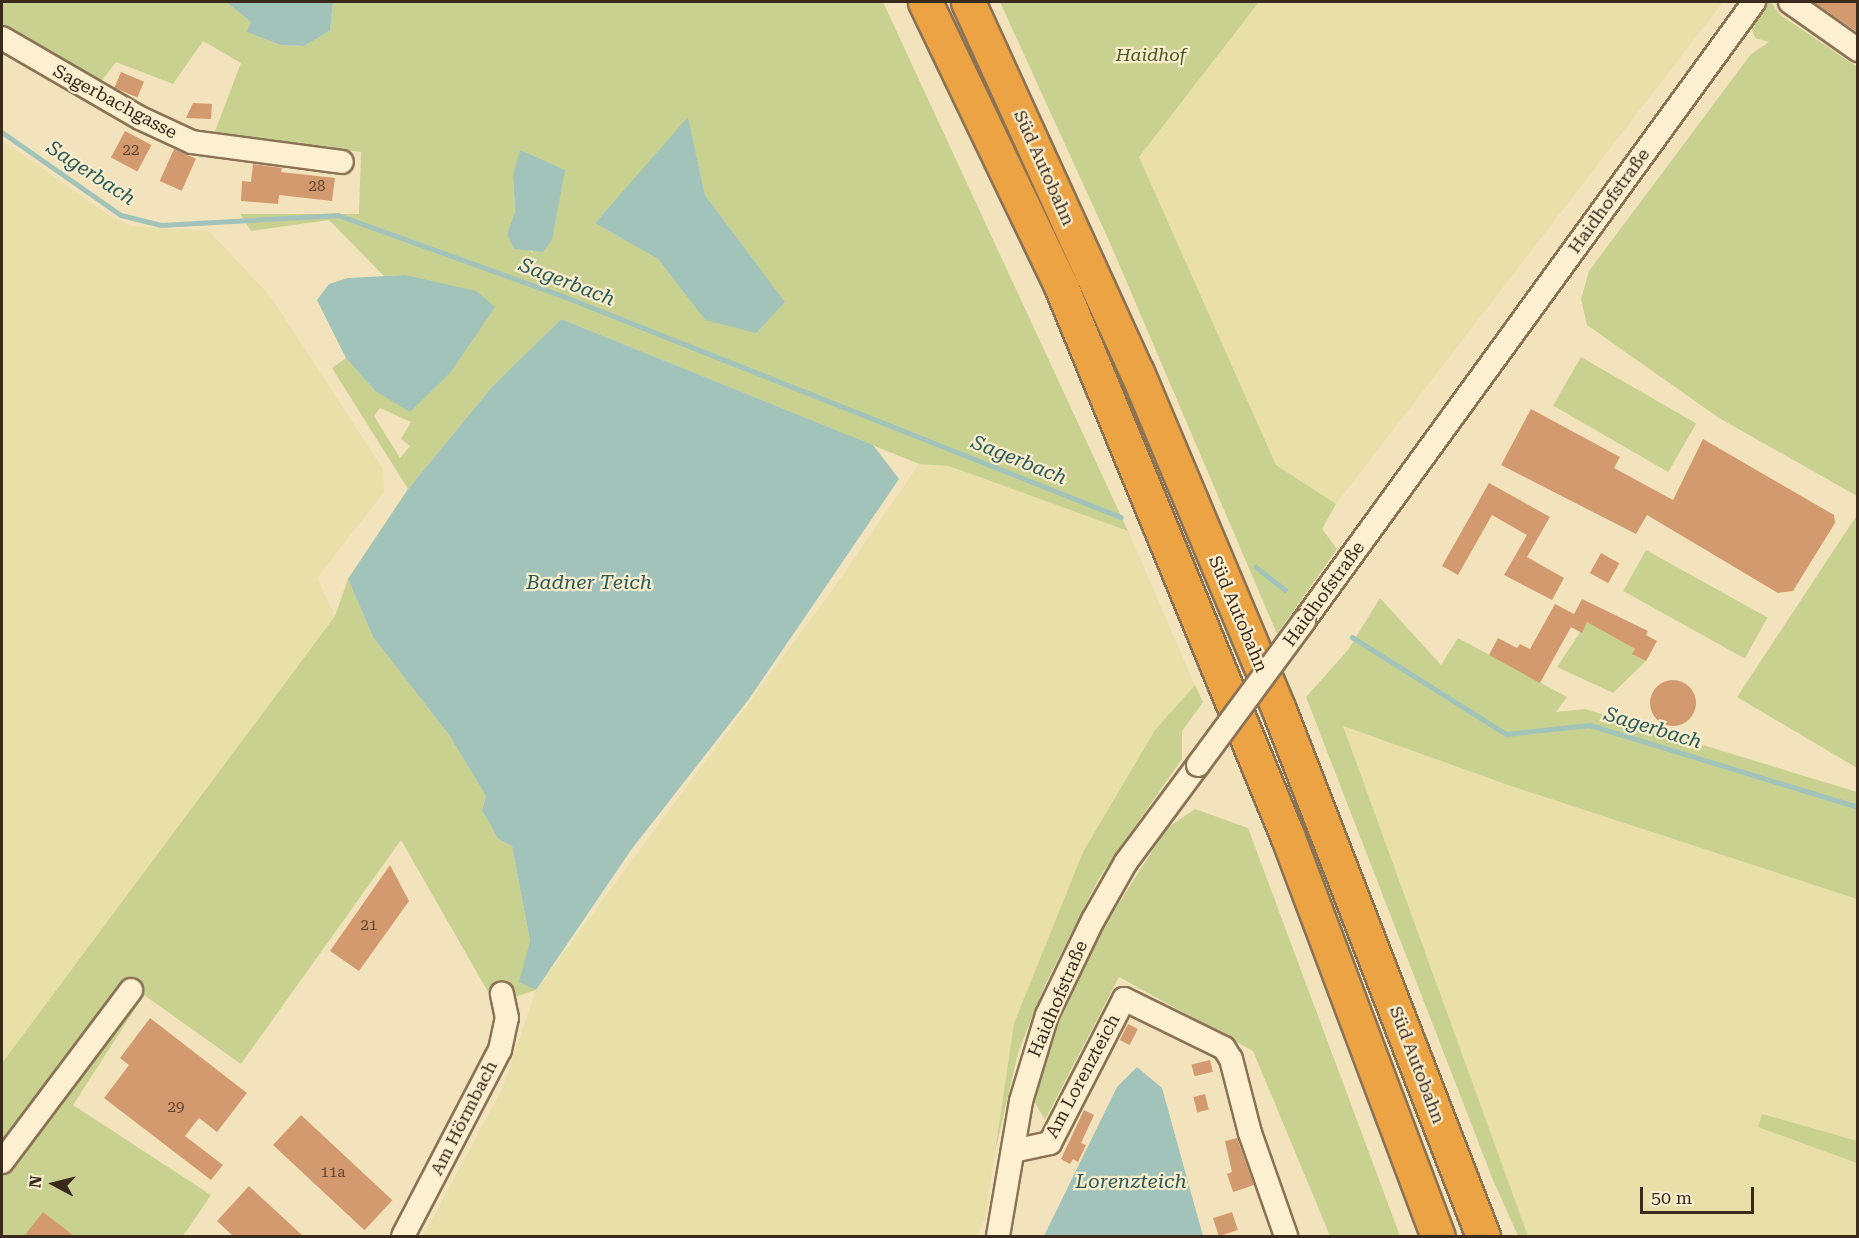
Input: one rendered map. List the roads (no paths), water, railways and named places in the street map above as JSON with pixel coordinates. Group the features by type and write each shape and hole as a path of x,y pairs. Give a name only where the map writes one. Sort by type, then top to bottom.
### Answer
{"highway":[{"name":"Süd Autobahn","path":"925,2 1061,286 1287,835 1438,1236"},
{"name":"Süd Autobahn","path":"968,2 1137,372 1279,710 1483,1236"}],"street":[{"name":"Haidhofstraße","path":"998,1236 1032,1057 1066,976 1126,862 1754,2"},
{"path":"1790,2 1857,50"},
{"name":"Sagerbachgasse","path":"2,38 140,118 192,142 342,162"},
{"path":"2,1162 131,990"},
{"name":"Am Hörmbach","path":"403,1236 500,1050 507,1018 502,994"},
{"name":"Am Lorenzteich","path":"1013,1151 1050,1143 1124,999 1224,1048 1231,1059 1250,1133 1286,1236"}],"water":[{"path":"226,2 333,2 330,31 304,46 281,45 247,32 251,22"},
{"path":"688,117 705,195 785,302 756,333 705,320 658,259 595,223"},
{"path":"520,150 565,170 552,240 543,252 514,249 507,234 515,212 513,175"},
{"path":"405,275 476,291 495,307 451,372 410,412 375,391 346,358 317,300 329,284 348,278"},
{"name":"Badner Teich","path":"561,319 873,445 899,479 749,699 631,850 536,990 519,982 530,941 512,846 498,839 482,810 486,796 449,735 373,637 348,579 408,489 491,388"},
{"name":"Lorenzteich","path":"1137,1067 1162,1088 1203,1236 1044,1236 1117,1087"}],"waterway":[{"name":"Sagerbach","path":"2,132 121,215 161,225 338,215 563,296 1121,517"},
{"name":"Sagerbach","path":"1256,567 1285,590"},
{"name":"Sagerbach","path":"1352,637 1506,734 1590,725 1858,807"}],"park label":[{"name":"Haidhof","path":"1151,55"}]}
